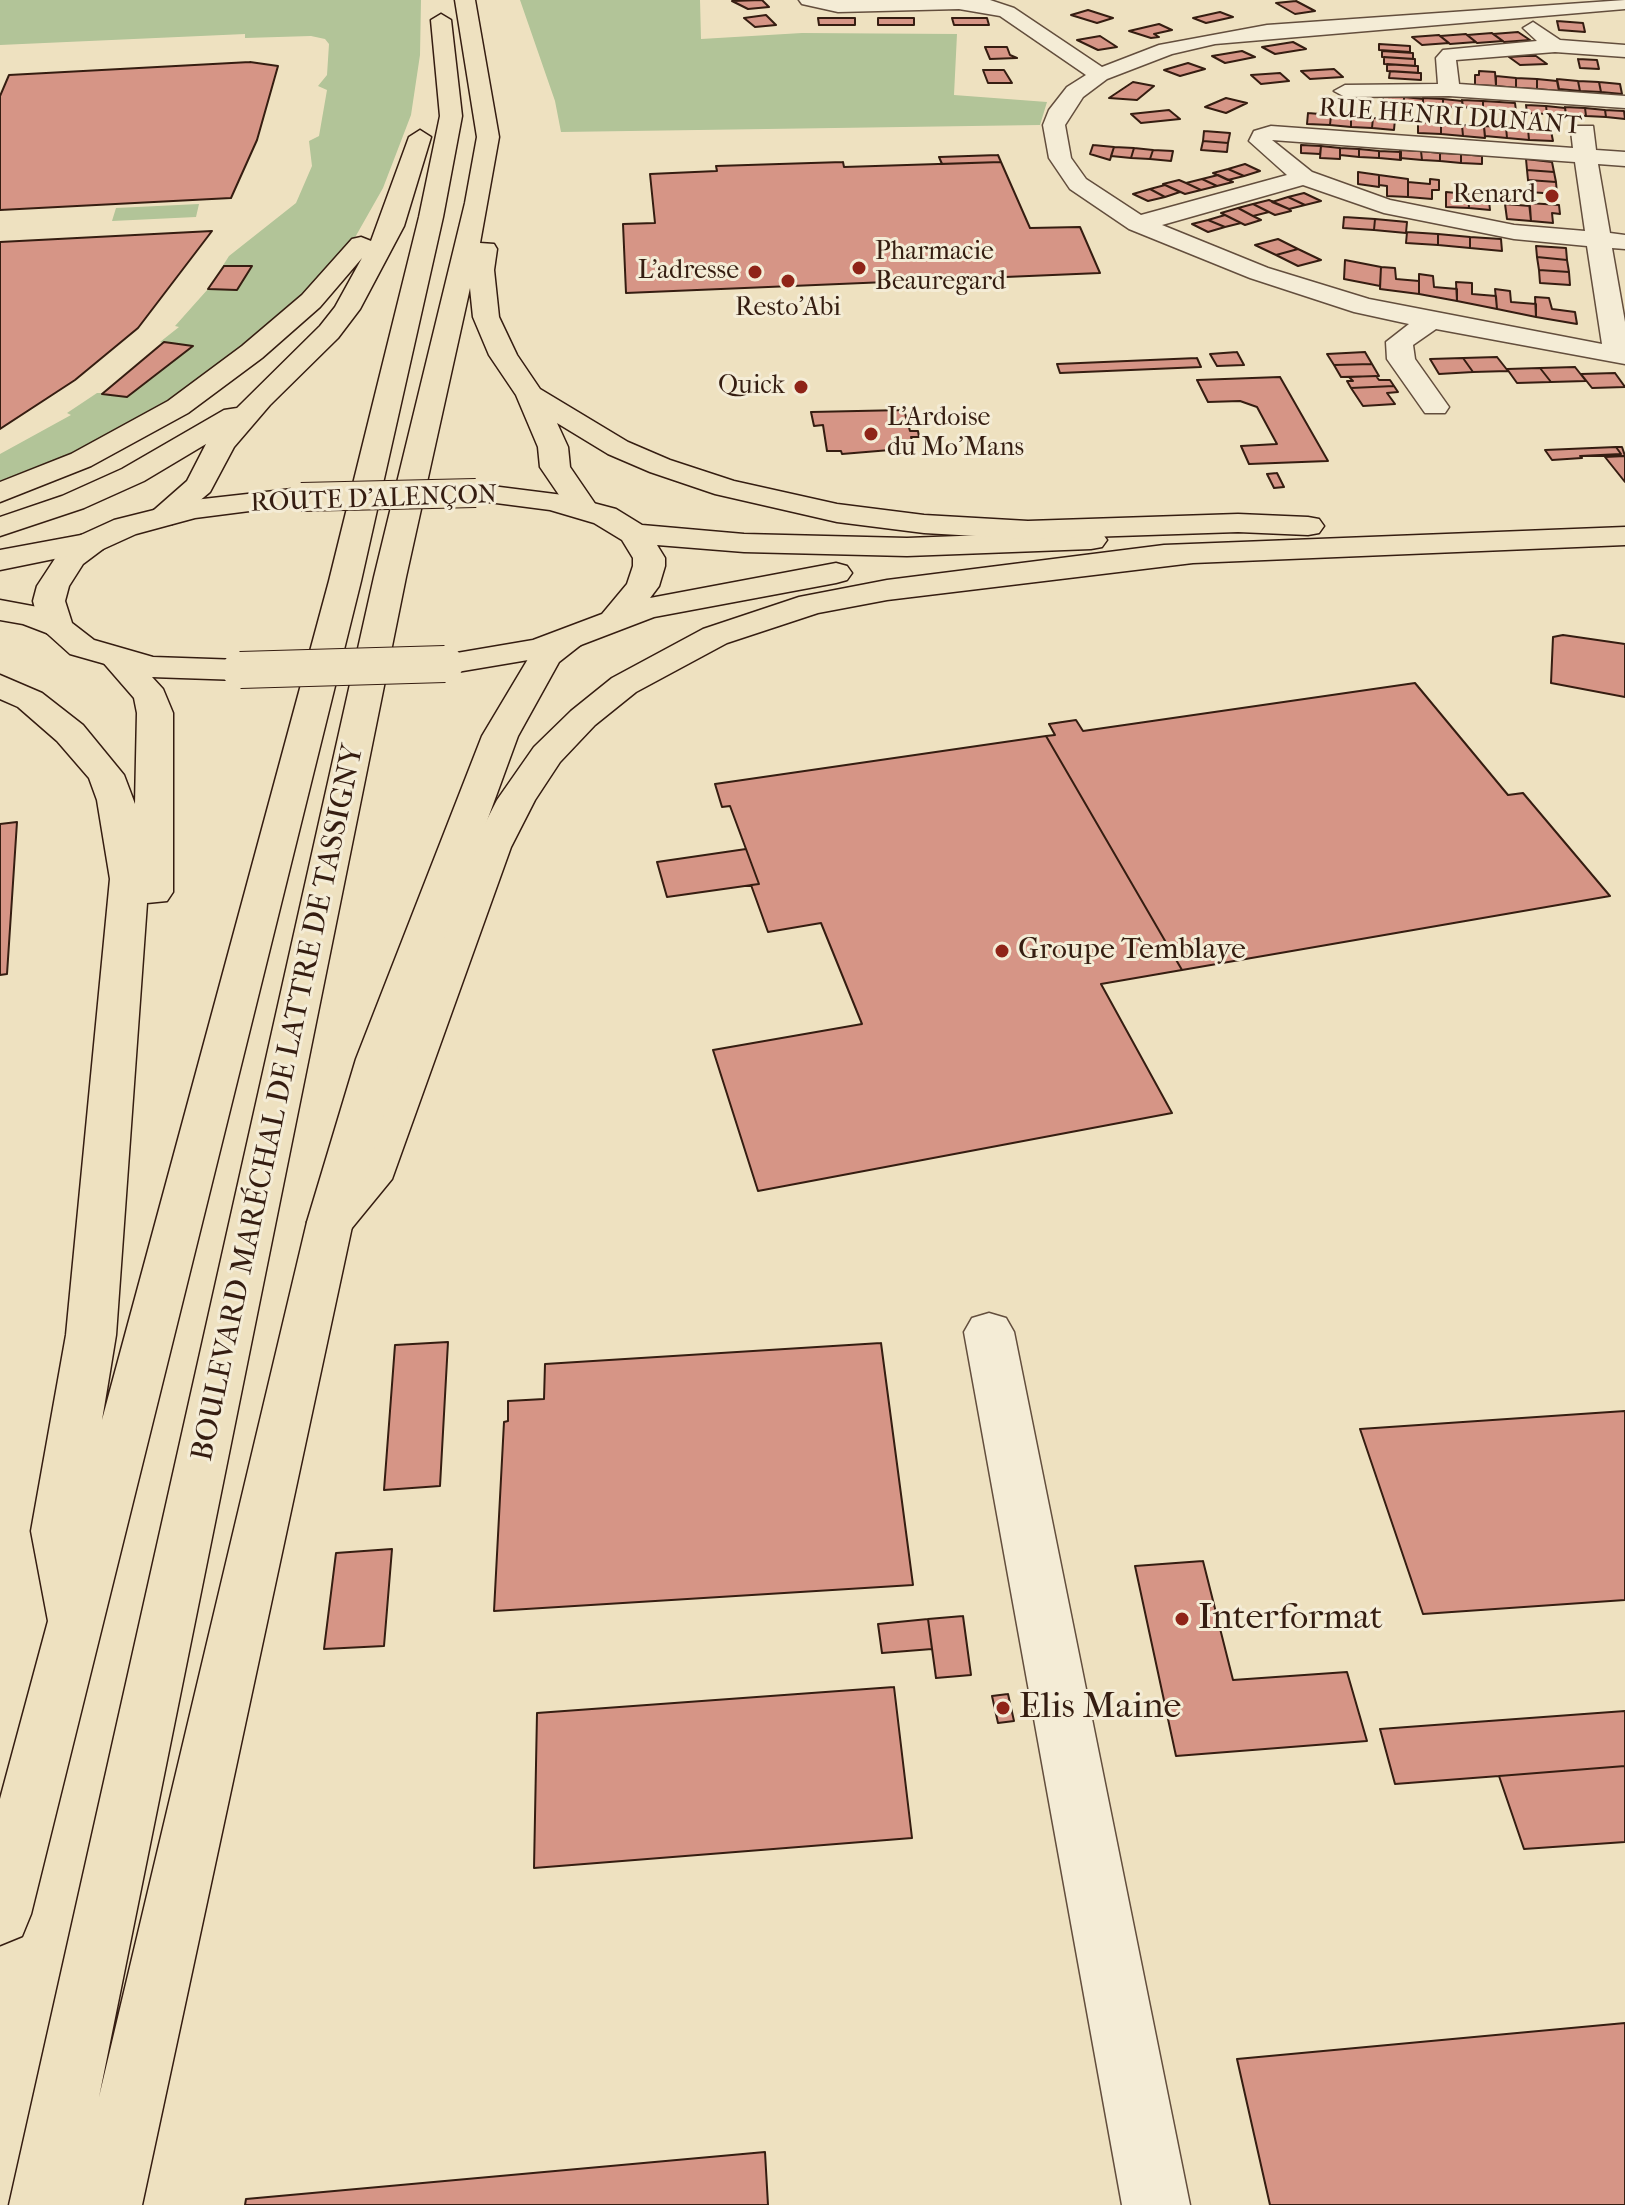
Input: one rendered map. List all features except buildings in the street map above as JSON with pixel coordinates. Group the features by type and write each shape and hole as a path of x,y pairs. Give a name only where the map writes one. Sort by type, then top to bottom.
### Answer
{"main road":[{"path":"161,517 199,486 221,444 347,309 392,226 411,176 449,9"},
{"name":"BOULEVARD MARÉCHAL DE LATTRE DE TASSIGNY","path":"43,2205 387,592 477,203 488,137 449,9"},
{"name":"BOULEVARD MARÉCHAL DE LATTRE DE TASSIGNY","path":"0,1914 345,581 431,217 451,116 449,9"},
{"path":"0,493 81,460 178,407 252,352 311,301 360,246 390,191 411,176"},
{"path":"477,203 491,211 481,270 486,317 503,355 530,395 553,447 555,467 583,508"},
{"path":"530,395 618,448 669,470 726,488 837,513 924,524 1028,530 1238,523 1311,537"},
{"path":"0,527 73,502 133,475 191,444 260,399"},
{"name":"ROUTE D'ALENÇON","path":"57,627 49,601 53,586 71,558 92,542 125,527 161,517 301,497 476,493 583,508 605,516 634,534"},
{"path":"330,1222 369,1179 466,913 492,847 516,800 547,755 583,718 614,693 667,659 715,636 811,604 887,590 1311,537 1625,511"},
{"path":"634,534 744,543 907,547 1255,533 1311,537 1625,536"},
{"path":"614,621 632,602 647,575 649,558 634,534"},
{"path":"0,560 92,542"},
{"path":"0,610 31,615 57,627 73,642 118,660 164,668 240,670 445,664 506,656 570,640 644,609 846,571 1192,554"},
{"path":"108,2205 330,1222 378,1059 494,751 546,656 570,640"},
{"path":"114,1097 152,909 157,734 151,696 118,660"},
{"path":"0,685 30,700 70,733 106,775 116,800 129,879 114,1097 91,1335 58,1531 74,1628"}],"street":[{"path":"809,0 838,6 987,5 1007,12 1100,75"},
{"path":"1611,133 1582,131 1621,355 1429,322 1306,289 1138,224 1078,184 1060,158 1054,125 1060,110 1075,92 1100,75 1166,49 1215,38 1625,3"},
{"path":"1363,7 1390,21"},
{"path":"1513,11 1555,46"},
{"path":"1449,90 1446,58 1450,54 1555,46 1625,51"},
{"path":"1345,91 1380,88 1449,90 1625,102"},
{"name":"RUE HENRI DUNANT","path":"1304,177 1267,150 1260,141 1262,136 1271,133 1625,159"},
{"path":"1138,224 1304,177 1384,206 1444,220 1514,232 1625,242"},
{"path":"1429,322 1399,342 1401,359 1435,407"},
{"path":"989,1332 1156,2205"}],"green space":[{"path":"0,0 421,0 420,55 411,115 383,188 353,241 257,341 133,427 0,488 0,454 71,415 67,413 97,393 102,393 163,343 160,342 179,327 175,326 208,289 229,256 296,203 312,166 309,141 319,136 327,90 318,86 327,75 329,44 325,39 311,36 245,38 245,34 0,45"},
{"path":"520,0 700,0 701,39 802,33 957,34 954,95 1047,102 1040,125 561,132 555,101"},
{"path":"199,204 196,217 112,221 116,208"}],"place":[{"name":"Renard","path":"1552,196"},
{"name":"Pharmacie Beauregard","path":"859,268"},
{"name":"L'adresse","path":"755,272"},
{"name":"Resto'Abi","path":"788,281"},
{"name":"Quick","path":"801,387"},
{"name":"L'Ardoise du Mo'Mans","path":"871,434"},
{"name":"Groupe Temblaye","path":"1002,951"},
{"name":"Interformat","path":"1182,1619"},
{"name":"Elis Maine","path":"1003,1708"}]}
